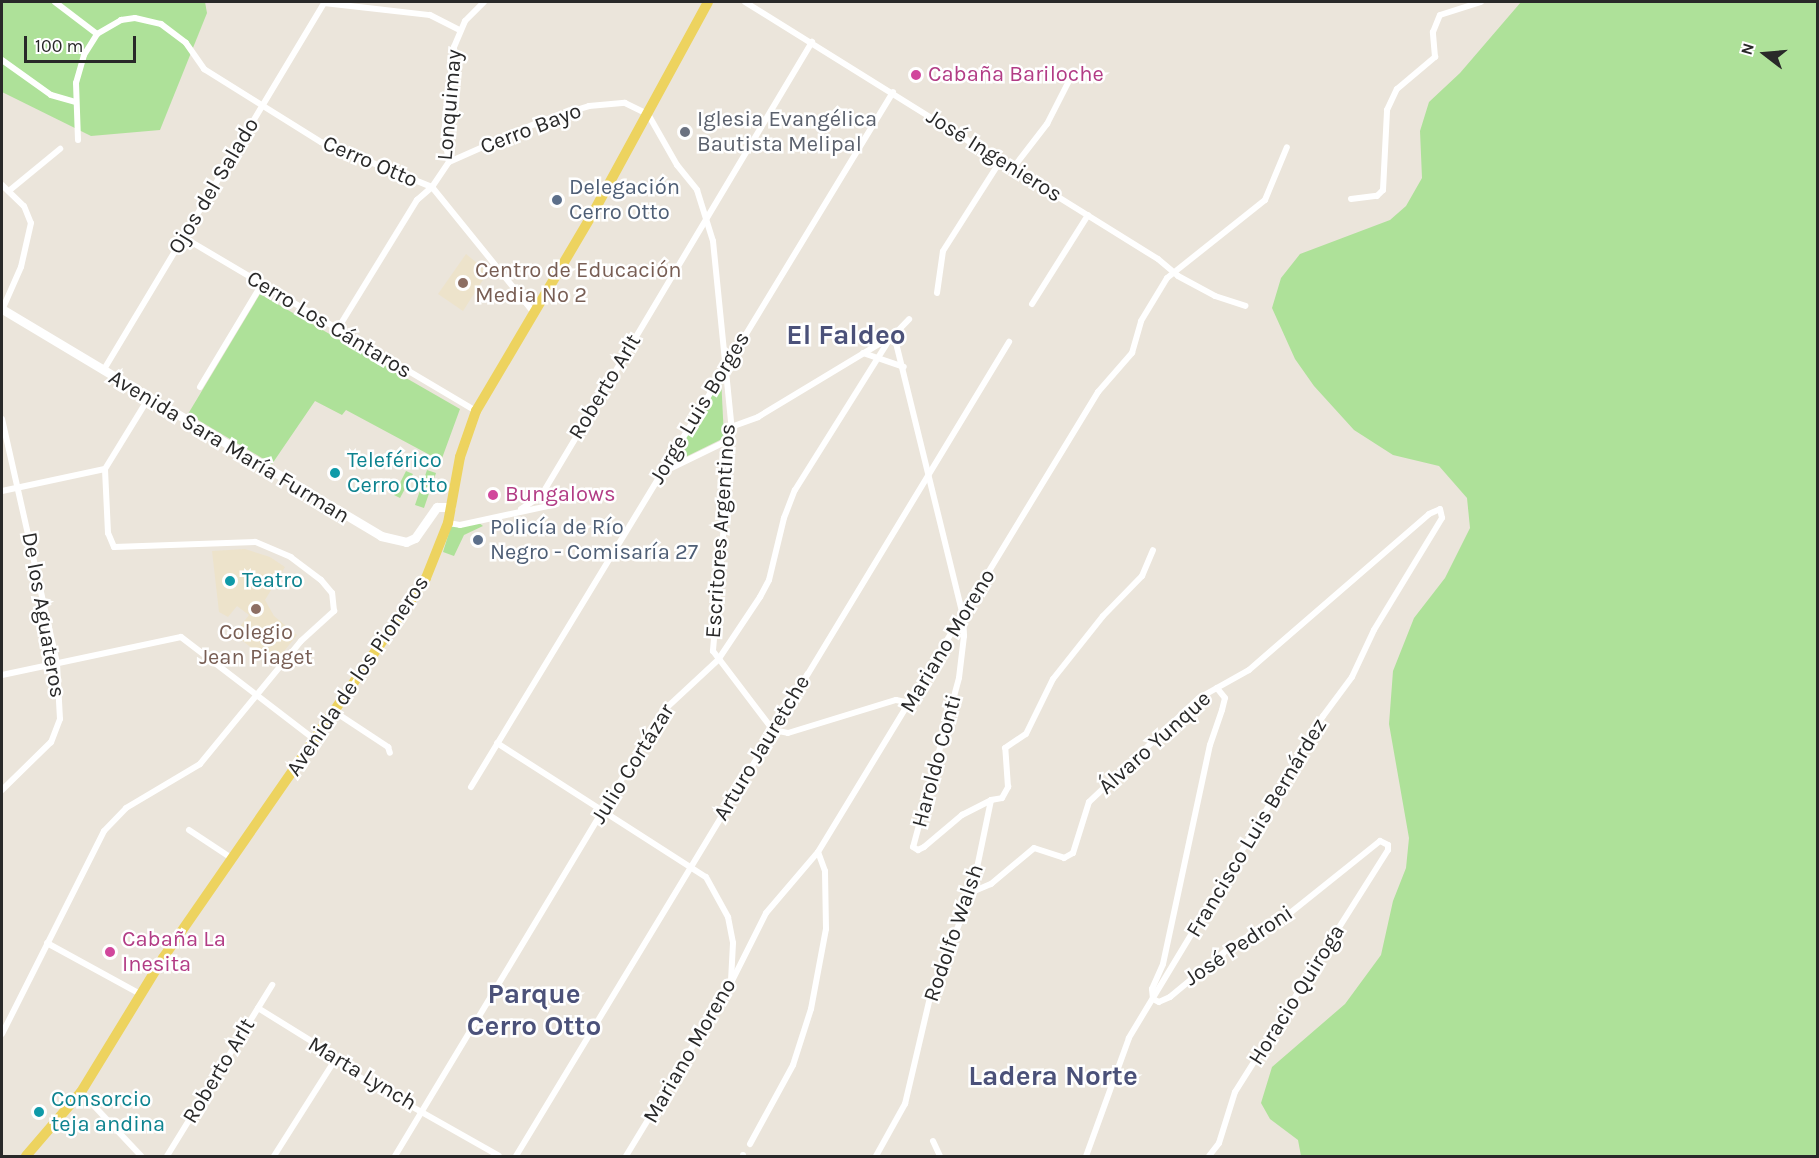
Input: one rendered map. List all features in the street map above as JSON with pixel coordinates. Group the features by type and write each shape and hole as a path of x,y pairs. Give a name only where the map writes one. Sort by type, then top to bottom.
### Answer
{"main road":[{"name":"Avenida de los Pioneros","path":"26,1156 81,1092 140,994 426,578 448,523 460,457 476,411 535,314 648,114 708,2"},
{"name":"Avenida Sara María Furman","path":"2,310 381,537 406,542 421,532 428,514 437,507 451,507"}],"street":[{"path":"55,2 97,34 84,55 75,102 78,140"},
{"path":"325,2 430,15 460,30"},
{"name":"Ojos del Salado","path":"103,371 325,2"},
{"name":"Lonquimay","path":"337,330 417,200 432,187 449,162 444,134 454,47 460,30 484,2"},
{"name":"José Ingenieros","path":"745,2 1088,215 1173,272 1215,296 1245,306"},
{"path":"1351,199 1377,196 1383,190 1387,110 1397,89 1435,57 1433,32 1440,15 1481,2"},
{"name":"Cerro Otto","path":"97,34 121,20 135,18 161,24 186,43 204,69 263,103 333,149 432,187 535,314"},
{"name":"Roberto Arlt","path":"521,509 541,496 812,42"},
{"path":"2,60 51,95 75,102"},
{"path":"1013,168 1047,124 1072,75"},
{"name":"Jorge Luis Borges","path":"471,787 893,92"},
{"name":"Cerro Bayo","path":"449,162 544,120 589,106 625,103 648,114"},
{"name":"Escritores Argentinos","path":"648,114 677,165 697,189 707,216 726,365 731,439 722,566 711,644 718,660 773,730"},
{"name":"Mariano Moreno","path":"626,1156 731,983 766,914 818,852 911,703 1098,392 1132,352 1141,321 1173,272 1265,200 1287,147"},
{"path":"10,190 60,149"},
{"path":"937,293 943,251 1000,160"},
{"path":"2,185 10,190 32,222 21,267 2,310"},
{"path":"1032,304 1088,215"},
{"name":"Cerro Los Cántaros","path":"183,237 476,411"},
{"path":"200,387 262,284"},
{"name":"Julio Cortázar","path":"395,1156 662,712 718,660 769,580 784,518 795,490 889,340 909,319"},
{"path":"730,427 758,417 863,353 889,340"},
{"name":"Haroldo Conti","path":"889,340 900,349 927,478 963,616 959,678 913,847 918,850 924,847 962,816 991,800"},
{"name":"Arturo Jauretche","path":"516,1156 1009,342"},
{"path":"863,353 904,367"},
{"path":"2,1034 92,851 115,818 191,773 301,641 334,611 332,593 291,557 255,542 114,547 108,533 105,469 148,399"},
{"name":"De los Aguateros","path":"2,419 57,664 58,731 2,790"},
{"path":"659,474 731,439"},
{"path":"2,491 105,469"},
{"path":"448,523 460,525 521,509 556,504"},
{"name":"Álvaro Yunque","path":"972,892 991,884 1034,848 1064,858 1072,853 1089,802 1199,698 1256,664 1429,514 1440,509"},
{"name":"Francisco Luis Bernárdez","path":"1086,1156 1120,1058 1323,716 1352,678 1374,630 1442,518 1440,509"},
{"name":"Rodolfo Walsh","path":"876,1156 905,1104 931,993 972,892 991,800 1002,798 1008,787 1005,748 1026,734 1053,679 1102,616 1142,576 1153,549"},
{"path":"2,675 181,637 315,740"},
{"name":"José Pedroni","path":"1217,688 1225,698 1210,745 1163,964 1152,989 1154,999 1158,1002 1170,997 1234,944 1290,913 1380,841"},
{"path":"773,730 788,733 896,700 911,703"},
{"path":"335,712 388,747 390,753"},
{"path":"497,743 691,865 714,886 728,917 732,943 731,983"},
{"path":"189,830 233,859"},
{"name":"Horacio Quiroga","path":"1209,1156 1219,1143 1235,1092 1388,850 1388,845 1380,841"},
{"path":"750,1144 793,1065 811,1009 826,929 825,871 818,852"},
{"path":"47,943 140,994"},
{"name":"Roberto Arlt","path":"167,1156 272,985"},
{"name":"Marta Lynch","path":"258,1008 335,1060 499,1156"},
{"path":"274,1156 335,1060"},
{"path":"81,1092 141,1156"},
{"path":"933,1141 940,1156"}],"shaded area":[{"name":"Centro de Educación Media Nº 2","path":"466,254 488,272 463,311 438,294"},
{"name":"Colegio Jean Piaget","path":"245,549 270,557 285,567 265,600 274,616 297,635 273,665 234,634 249,615 237,606 228,617 219,612 212,551"}],"green space":[{"path":"2,2 205,2 207,13 160,130 91,136 2,92"},
{"path":"1521,2 1817,2 1817,1156 1301,1156 1298,1140 1270,1119 1261,1103 1272,1067 1345,1004 1381,955 1393,901 1406,868 1409,838 1389,724 1393,671 1414,618 1445,578 1470,528 1467,498 1439,466 1393,455 1354,430 1314,386 1295,359 1272,308 1281,278 1300,254 1390,220 1406,206 1422,178 1420,131 1429,102 1460,73"},
{"path":"260,294 460,409 441,461 346,410 342,415 315,401 272,464 188,414"},
{"path":"721,377 724,438 669,465"},
{"path":"427,470 436,473 424,508 415,505"},
{"path":"406,471 413,474 400,498 394,495"},
{"path":"478,522 483,526 464,535 454,556 443,552 451,526"}],"place":[{"name":"Cabaña Bariloche","path":"916,75"},
{"name":"Iglesia Evangélica Bautista Melipal","path":"685,132"},
{"name":"Delegación Cerro Otto","path":"557,200"},
{"name":"Centro de Educación Media Nº 2","path":"463,283"},
{"name":"Teleférico Cerro Otto","path":"335,473"},
{"name":"Bungalows","path":"493,495"},
{"name":"Policía de Río Negro - Comisaría 27","path":"478,540"},
{"name":"Teatro","path":"230,581"},
{"name":"Colegio Jean Piaget","path":"256,609"},
{"name":"Cabaña La Inesita","path":"110,952"},
{"name":"Consorcio teja andina","path":"39,1112"}],"district":[{"name":"El Faldeo","path":"846,335"},
{"name":"Parque Cerro Otto","path":"534,1010"},
{"name":"Ladera Norte","path":"1053,1076"}]}
